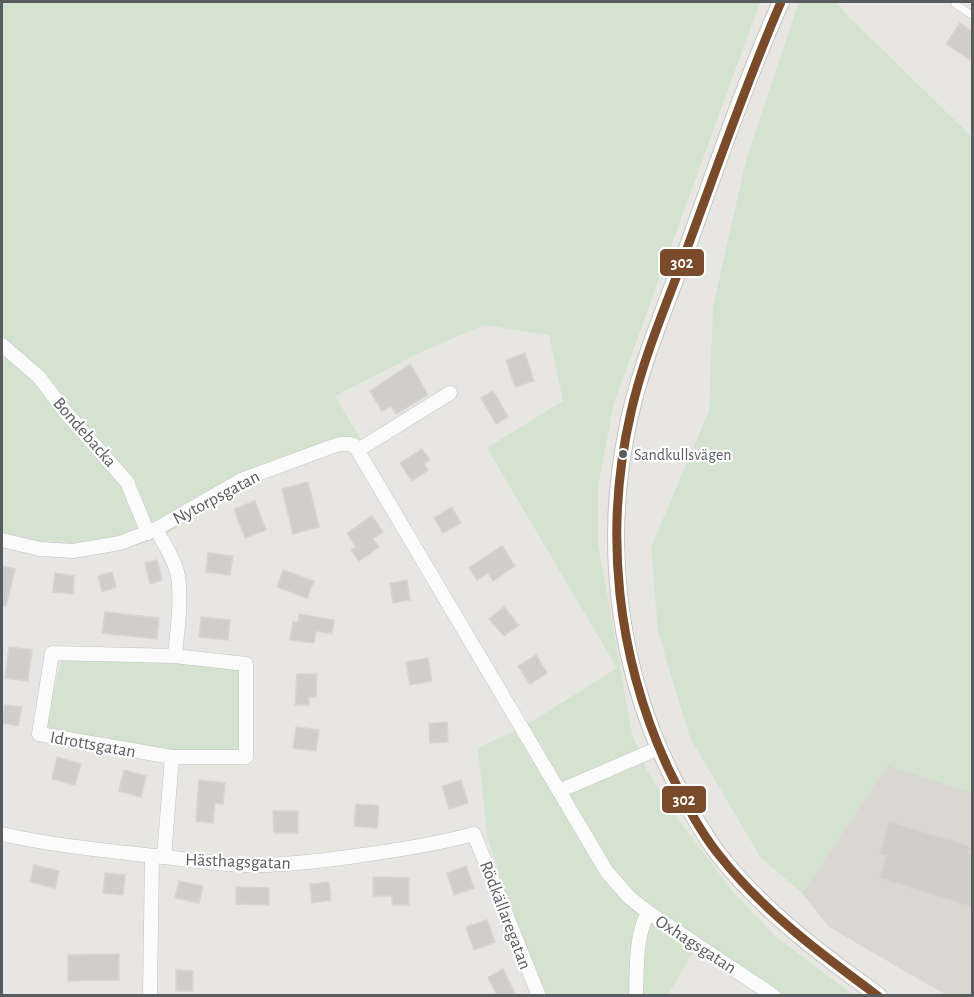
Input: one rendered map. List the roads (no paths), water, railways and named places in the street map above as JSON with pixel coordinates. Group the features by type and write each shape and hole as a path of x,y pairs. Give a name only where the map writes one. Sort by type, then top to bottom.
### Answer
{"street":[{"path":"781,2 737,108 633,405 622,453 617,494 618,591 626,647 633,675 658,747 702,830 719,855 763,904 809,944 879,996"},
{"name":"Bondebacka","path":"2,345 39,377 67,414 127,482 152,531"},
{"path":"450,393 358,450 607,872 630,898 648,912 642,923 639,939 636,996"},
{"name":"Nytorpsgatan","path":"2,540 40,549 73,551 120,543 152,531 241,480 339,444 349,444 358,450"},
{"path":"152,531 172,558 178,575 175,657"},
{"name":"Idrottsgatan","path":"52,653 175,657 246,664 246,757 172,757 39,734 52,653"},
{"path":"559,790 658,747"},
{"path":"150,996 158,857 172,757"},
{"name":"Hästhagsgatan","path":"2,834 69,846 221,864 258,866 301,863 411,848 474,834"},
{"name":"Rödkällaregatan","path":"474,834 539,996"},
{"name":"Oxhagsgatan","path":"648,912 774,996"}],"lane":[{"path":"957,2 955,4 972,15"}],"place":[{"name":"Sandkullsvägen","path":"623,454"}]}
